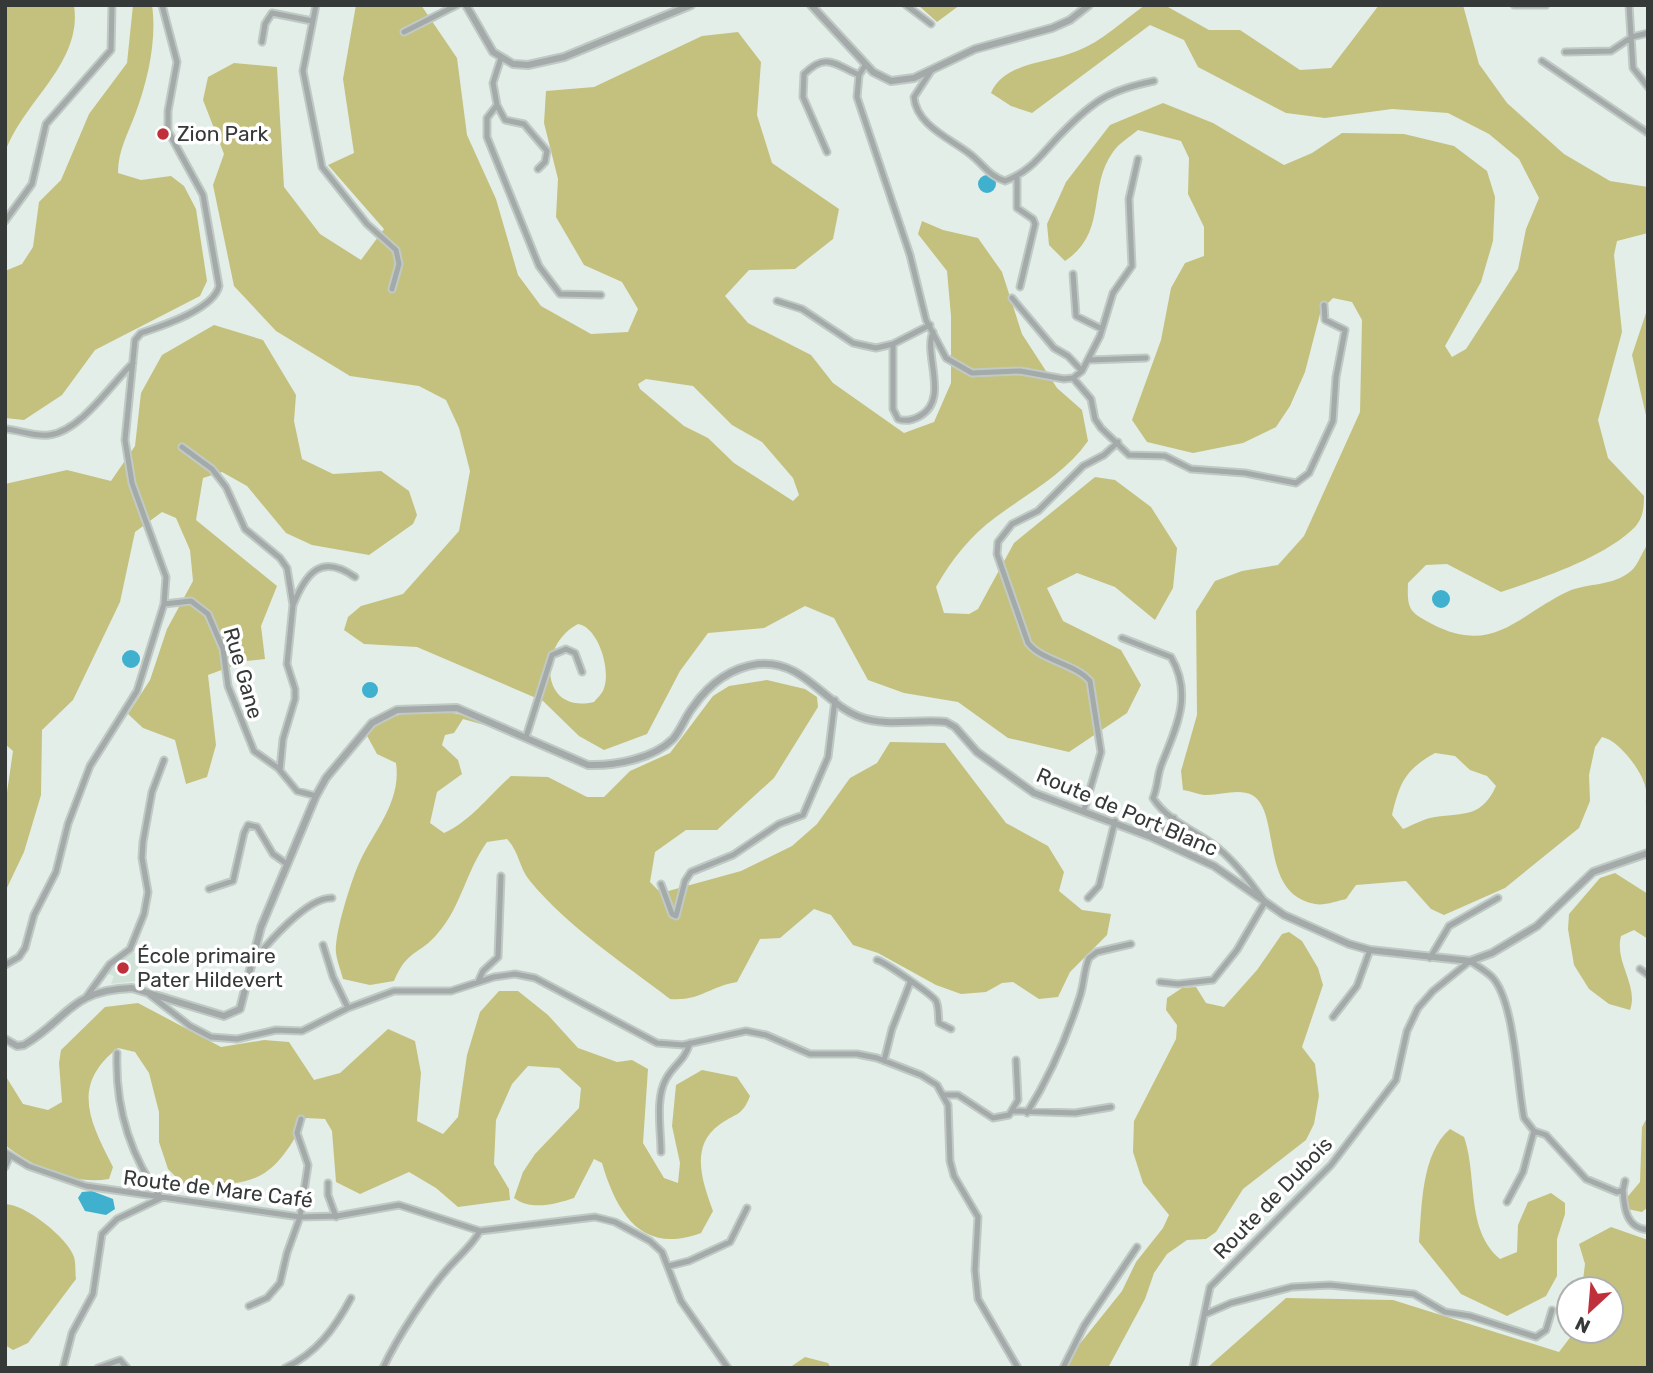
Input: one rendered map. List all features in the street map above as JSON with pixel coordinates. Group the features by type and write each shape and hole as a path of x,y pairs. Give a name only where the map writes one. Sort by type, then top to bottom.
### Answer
{"street":[{"path":"5,221 32,184 46,124 111,50 112,5"},
{"path":"5,964 19,957 25,948 34,915 56,872 68,824 90,766 140,684 164,604 166,577 132,483 125,440 135,340 141,333 193,312 217,295 219,286 209,245 203,195 168,131 167,111 177,62 162,5"},
{"path":"316,5 303,71 322,167 367,224 396,250 400,264 392,289"},
{"path":"404,32 457,5"},
{"path":"466,5 485,43 501,58 513,64 542,63 691,5"},
{"path":"811,5 866,64 882,78 891,81 914,78 975,49 1052,28 1070,20 1089,5"},
{"path":"906,5 932,24"},
{"path":"1514,5 1546,5"},
{"path":"1629,5 1633,68 1648,87"},
{"path":"262,41 265,24 272,13 312,21"},
{"path":"1566,52 1611,51 1632,37 1648,33"},
{"path":"501,58 493,83 497,104 505,120 524,124 547,151 545,162 538,169"},
{"path":"827,152 803,97 802,79 818,60 859,75"},
{"path":"1542,61 1648,133"},
{"path":"866,64 859,75 857,97 910,255 931,329 946,358 972,373 1020,371 1073,378 1091,399 1095,419 1101,429 1118,442 1129,456 1165,456 1191,468 1245,473 1284,483 1304,480 1333,421 1336,377 1345,330 1325,320 1324,304"},
{"path":"931,71 914,97 921,116 995,178 1005,181 1017,177 1039,161 1060,134 1095,102 1119,88 1154,81"},
{"path":"497,104 487,118 487,137 539,266 560,294 601,295"},
{"path":"1073,378 1082,371 1088,360 1102,329 1112,293 1132,266 1129,199 1138,159"},
{"path":"1017,177 1017,208 1035,222 1020,286"},
{"path":"1073,274 1076,316 1102,329"},
{"path":"1012,299 1054,348 1068,356 1082,371"},
{"path":"777,301 802,309 853,343 876,348 931,329"},
{"path":"893,344 892,410 898,419 905,421 923,414 932,398 931,329"},
{"path":"1088,360 1146,358"},
{"path":"5,429 35,435 62,432 102,399 133,363"},
{"path":"1084,810 1101,752 1090,681 1057,660 1033,650 1028,643 997,554 998,541 1012,524 1038,511 1083,466 1104,455 1118,442"},
{"path":"182,447 212,469 226,487 245,528 285,563 293,605 287,664 295,688 295,699 283,739 280,770"},
{"path":"293,605 304,579 319,569 332,565 341,567 355,577"},
{"name":"Rue Gane","path":"164,604 191,601 208,614 223,649 228,686 244,732 254,751 280,770 297,791 316,796"},
{"path":"1122,638 1171,657 1183,690 1182,713 1160,767 1153,798 1174,818 1217,847 1240,869 1265,902 1237,950 1213,980 1178,984 1160,982"},
{"path":"526,737 551,655 566,649 575,653 582,672"},
{"name":"Route de Port Blanc","path":"5,1039 17,1046 24,1045 67,1008 87,996 118,988 146,991 224,1016 240,1009 261,927 316,796 363,731 381,716 397,710 457,708 588,765 605,766 645,755 674,738 692,707 712,684 729,672 760,664 785,668 809,679 860,718 946,722 1014,782 1034,793 1115,821 1214,866 1265,902 1316,931 1370,950 1470,961 1492,953 1537,926 1593,872 1648,853"},
{"path":"661,884 672,914 678,916 685,881 691,872 733,855 768,830 803,815 828,757 835,700"},
{"path":"87,996 110,964 130,949 144,914 148,892 142,858 143,842 152,792 164,760"},
{"path":"1139,832 1165,828 1173,824 1174,818"},
{"path":"1088,898 1099,886 1115,821"},
{"path":"209,889 233,881 248,825 257,827 273,854 288,863"},
{"path":"478,982 499,953 501,876"},
{"path":"253,962 280,930 320,900 332,898"},
{"path":"1430,958 1449,926 1497,898"},
{"path":"1027,1112 1049,1076 1063,1042 1083,985 1089,958 1097,952 1131,944"},
{"path":"323,945 333,977 348,1008"},
{"path":"1333,1017 1357,986 1370,950"},
{"path":"877,960 886,962 910,983 931,995 937,1004 939,1023 951,1029"},
{"path":"1470,961 1493,978 1502,997 1513,1039 1524,1118 1534,1131 1546,1135 1586,1179 1618,1192 1623,1190"},
{"name":"Route de Dubois","path":"1193,1368 1210,1287 1331,1165 1396,1080 1407,1031 1418,1008 1433,990 1470,961"},
{"path":"1640,969 1648,975"},
{"path":"146,991 190,1026 222,1040 276,1030 302,1031 348,1008 394,991 450,991 515,974 536,978 657,1043 669,1046 746,1031 766,1035 810,1054 857,1054 921,1075 937,1085 944,1095 949,1116 950,1161 954,1176 978,1217 975,1270 978,1299 1018,1368"},
{"path":"884,1061 892,1029 910,983"},
{"path":"661,1152 662,1089 669,1074 684,1060 690,1043"},
{"path":"63,1368 72,1333 93,1294 102,1234 117,1219 161,1198 140,1163 121,1116 116,1085 117,1053"},
{"path":"1014,1111 1018,1100 1016,1060"},
{"path":"944,1095 958,1095 993,1118 1002,1118 1014,1111 1084,1112 1111,1108"},
{"path":"249,1306 267,1298 280,1283 300,1217 308,1165 297,1133 301,1119"},
{"path":"1507,1202 1523,1172 1534,1131"},
{"path":"5,1167 7,1154"},
{"name":"Route de Mare Café","path":"7,1154 28,1166 86,1186 300,1217 336,1217 399,1205 480,1231 595,1217 615,1222 650,1241 662,1252 681,1301 727,1368"},
{"path":"1625,1181 1624,1210 1638,1229 1648,1230"},
{"path":"328,1183 328,1195 336,1217"},
{"path":"668,1266 689,1261 730,1242 747,1208"},
{"path":"383,1368 417,1313 452,1264 468,1251 480,1231"},
{"path":"1063,1368 1084,1326 1137,1247"},
{"path":"1206,1314 1231,1303 1292,1287 1330,1285 1414,1294 1445,1312 1470,1315 1536,1336 1546,1330 1552,1310"},
{"path":"285,1368 317,1348 338,1322 351,1298"},
{"path":"99,1368 120,1360 127,1368"}],"shaded area":[{"path":"5,5 74,5 74,26 61,64 13,134 5,153"},
{"path":"133,5 152,5 152,46 144,86 122,149 118,173 141,180 171,176 184,186 196,209 207,281 200,296 95,350 62,395 24,420 5,418 5,271 22,264 33,247 39,202 61,180 89,114 127,63"},
{"path":"356,5 421,5 457,58 467,135 496,199 518,275 541,306 591,334 628,332 638,309 622,282 584,265 556,217 558,179 544,123 546,91 594,87 702,36 738,32 761,62 757,115 772,163 839,209 833,239 795,269 749,270 725,296 748,323 811,355 833,383 904,433 934,422 951,383 951,316 947,271 918,234 922,221 943,230 978,238 1002,272 1022,334 1057,388 1082,410 1088,441 1057,473 987,524 962,549 936,587 944,613 969,614 978,609 1014,543 1095,477 1115,480 1151,507 1177,548 1173,588 1155,620 1115,587 1077,573 1047,588 1063,621 1121,650 1141,685 1127,713 1069,752 1008,738 958,702 904,693 868,680 834,618 805,606 764,628 708,633 680,671 647,734 604,750 579,736 543,701 417,647 364,644 344,630 348,617 361,606 403,594 459,531 470,471 459,428 446,400 419,386 350,376 276,331 234,286 213,185 224,154 203,100 208,77 234,63 277,67 284,187 320,234 361,260 384,229 328,165 354,153 343,79","holes":["646,379 693,386 732,425 762,442 793,478 799,495 793,501 734,463 708,438 684,426 640,389 638,384","578,624 585,627 597,641 604,660 606,680 601,694 594,702 576,703 563,698 554,689 550,676 556,647 565,634"]},
{"path":"918,5 960,5 937,22"},
{"path":"1145,5 1168,7 1209,30 1240,30 1300,70 1331,68 1379,5 1463,5 1479,64 1507,103 1564,154 1610,181 1648,187 1648,233 1617,241 1614,255 1622,332 1598,420 1608,458 1644,496 1640,520 1622,538 1590,557 1501,592 1447,564 1426,565 1408,583 1408,592 1409,604 1414,613 1432,624 1454,633 1472,636 1489,634 1569,591 1624,576 1633,568 1648,544 1648,812 1646,790 1641,775 1616,744 1602,737 1595,747 1589,775 1590,801 1579,828 1505,888 1444,915 1431,909 1406,881 1356,885 1346,899 1326,904 1315,904 1297,897 1285,885 1278,870 1266,818 1261,804 1252,795 1235,792 1204,795 1183,790 1181,771 1197,715 1196,611 1215,581 1242,571 1278,565 1304,536 1360,412 1362,320 1352,302 1333,298 1321,310 1305,372 1290,406 1276,427 1243,443 1193,453 1147,442 1132,420 1161,340 1171,288 1185,263 1204,256 1204,227 1188,194 1189,158 1181,141 1138,130 1118,146 1105,166 1087,237 1078,250 1065,261 1049,245 1047,224 1066,182 1110,125 1163,103 1213,123 1284,165 1312,153 1342,133 1404,134 1454,146 1487,171 1495,197 1493,241 1481,282 1445,346 1452,357 1466,349 1518,269 1526,229 1539,198 1519,159 1489,134 1448,113 1392,109 1325,118 1286,113 1198,67 1184,40 1150,25 1032,113 1011,106 991,93 1006,75 1028,65 1086,47","holes":["1435,753 1455,756 1470,770 1487,776 1496,786 1491,796 1472,812 1431,818 1403,829 1392,815 1405,778 1417,765"]},
{"path":"1648,307 1648,424 1632,355"},
{"path":"214,325 263,340 296,395 294,421 302,459 333,474 381,471 409,491 417,515 413,524 369,555 312,545 286,533 247,486 222,472 203,478 196,520 277,586 261,626 265,659 246,661 208,675 216,745 207,777 186,784 175,740 143,728 128,714 150,680 167,629 193,581 190,550 176,518 162,512 135,532 120,602 73,700 42,730 41,795 24,852 5,892 5,806 13,751 5,744 5,484 67,470 111,481 135,446 141,393 162,355"},
{"path":"767,680 805,689 817,697 818,707 774,778 717,830 686,830 655,852 650,882 661,893 741,871 792,846 817,824 850,778 877,763 890,742 945,743 1006,823 1048,846 1064,872 1059,891 1082,910 1111,914 1107,935 1070,972 1058,997 1039,999 1013,982 1002,983 986,992 961,994 936,985 878,953 853,945 831,915 814,909 780,938 760,939 737,982 697,996 670,999 597,944 545,898 526,876 507,839 487,842 446,923 431,940 409,957 394,981 370,985 343,979 336,945 343,910 357,868 390,805 397,778 396,763 377,754 365,732 396,716 429,711 463,715 496,726 495,728 463,719 454,733 445,735 442,745 458,760 462,774 437,792 430,823 444,833 471,815 511,776 548,777 587,797 604,797 630,771 670,753 713,696 729,686"},
{"path":"1615,873 1648,894 1648,939 1634,930 1621,936 1621,955 1631,992 1630,1010 1609,1004 1589,989 1574,965 1568,929 1569,914 1600,878"},
{"path":"1289,932 1302,941 1318,968 1323,985 1302,1047 1315,1064 1319,1096 1314,1124 1306,1140 1243,1189 1216,1232 1206,1239 1187,1240 1167,1254 1154,1273 1145,1299 1108,1368 1068,1368 1074,1351 1122,1291 1136,1262 1163,1228 1169,1215 1143,1183 1133,1152 1134,1121 1176,1039 1177,1025 1166,1010 1167,998 1182,988 1196,987 1206,1003 1224,1007 1257,970 1282,934"},
{"name":"École primaire Pater Hildevert","path":"130,951 139,955 137,981 111,984 114,976 106,973 114,961"},
{"path":"499,991 518,991 548,1015 578,1048 617,1062 632,1060 648,1069 643,1143 664,1178 678,1183 680,1163 672,1126 676,1085 702,1070 737,1077 750,1096 747,1103 741,1111 710,1134 701,1154 703,1177 713,1211 701,1233 663,1239 648,1234 624,1213 615,1199 602,1163 594,1159 574,1198 536,1205 514,1198 523,1172 535,1154 579,1108 581,1088 559,1068 528,1066 512,1084 496,1120 494,1164 509,1189 510,1200 458,1207 436,1188 409,1172 360,1194 336,1182 332,1131 325,1119 306,1118 283,1156 259,1176 228,1184 184,1185 168,1169 159,1142 159,1112 149,1073 135,1052 118,1048 103,1062 89,1090 92,1119 113,1167 109,1179 82,1179 54,1173 28,1161 5,1145 5,1075 23,1104 48,1110 62,1102 59,1063 61,1050 105,1007 138,1003 221,1047 264,1040 289,1042 314,1080 340,1073 388,1029 415,1041 421,1073 417,1121 443,1134 458,1117 467,1055 480,1012"},
{"path":"1648,1116 1648,1207 1642,1212 1627,1209 1624,1201 1640,1182 1642,1127"},
{"path":"1450,1129 1464,1137 1477,1218 1489,1247 1500,1259 1517,1252 1518,1225 1528,1202 1551,1193 1565,1203 1565,1214 1557,1239 1557,1275 1546,1296 1507,1316 1461,1294 1419,1242 1422,1197 1428,1166 1440,1140"},
{"path":"5,1204 13,1205 34,1216 64,1241 74,1257 76,1279 28,1343 13,1350 5,1345"},
{"path":"1611,1227 1648,1240 1648,1368 1207,1368 1286,1298 1393,1300 1559,1352 1564,1345 1625,1345 1625,1275 1584,1275 1585,1264 1579,1244"},
{"path":"805,1357 828,1363 831,1368 789,1368"}],"water":[{"path":"987,175 993,178 996,184 993,190 987,193 981,190 978,184 981,178"},
{"path":"1441,590 1447,593 1450,599 1447,605 1441,608 1435,605 1432,599 1435,593"},
{"path":"127,650 135,650 140,659 138,666 127,668 122,663 122,655"},
{"path":"370,682 376,684 376,696 370,698 364,696 362,690 364,684"},
{"path":"92,1191 113,1199 115,1209 106,1215 85,1211 78,1198 82,1192"}],"place":[{"name":"Zion Park","path":"163,134"},
{"name":"École primaire Pater Hildevert","path":"123,968"}]}
